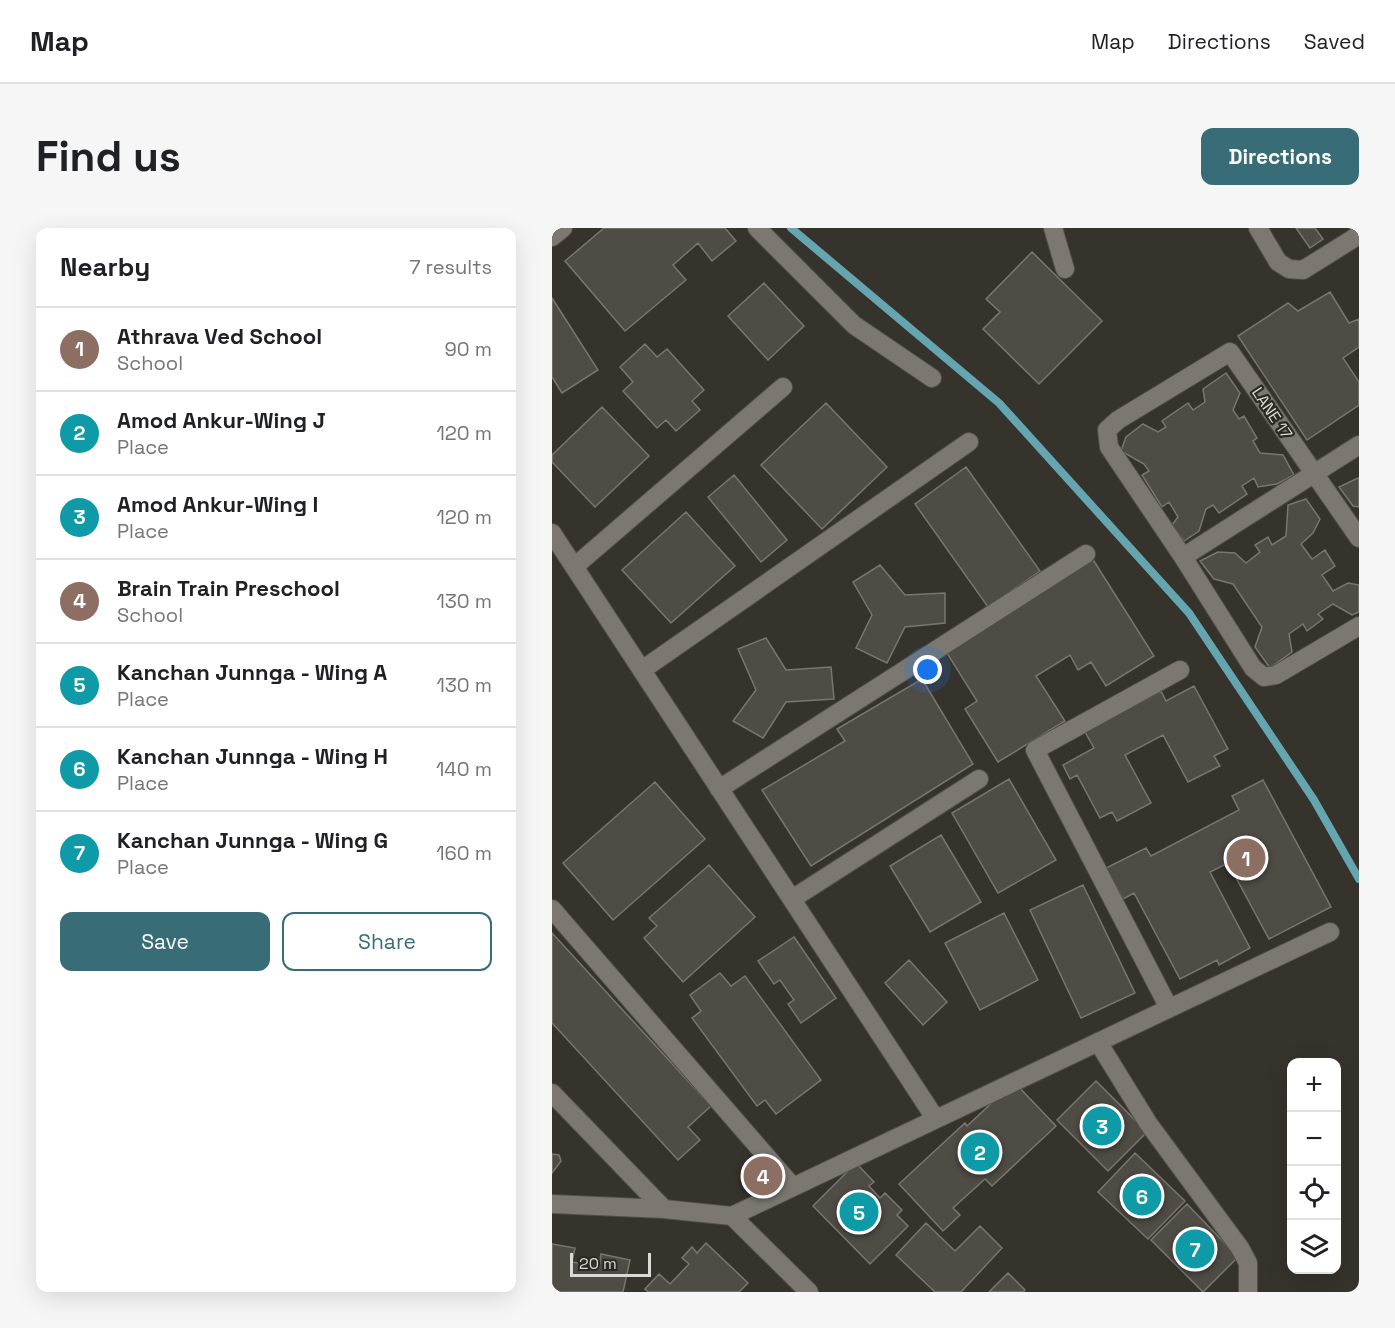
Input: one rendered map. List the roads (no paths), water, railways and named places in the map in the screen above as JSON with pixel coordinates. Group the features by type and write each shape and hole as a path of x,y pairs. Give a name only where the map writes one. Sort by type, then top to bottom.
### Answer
{"street":[{"path":"552,237 563,228"},
{"path":"757,228 854,325 932,378"},
{"path":"1053,228 1065,269"},
{"path":"1258,228 1278,262 1289,269 1303,270 1359,235"},
{"name":"LANE 17","path":"1183,557 1108,447 1107,430 1118,420 1230,352 1359,538"},
{"path":"574,567 783,387"},
{"path":"642,670 969,442"},
{"path":"1359,446 1183,557 1253,668 1263,677 1276,675 1359,626"},
{"path":"552,533 935,1118"},
{"path":"719,789 1086,554"},
{"path":"1169,1008 1035,750 1180,670"},
{"path":"792,900 979,779"},
{"path":"552,909 793,1187"},
{"path":"552,1204 664,1209 732,1216 1330,932"},
{"path":"1098,1042 1148,1123 1240,1248 1248,1263 1248,1292"},
{"path":"552,1093 664,1209"},
{"path":"732,1216 810,1292"}],"waterway":[{"path":"791,228 999,403 1189,613 1314,800 1359,879"}],"place":[{"name":"Athrava Ved School","path":"1246,858"},
{"name":"Amod Ankur-Wing I","path":"1102,1126"},
{"name":"Amod Ankur-Wing J","path":"980,1152"},
{"name":"Brain Train Preschool","path":"763,1176"},
{"name":"Kanchan Junnga - Wing H","path":"1142,1196"},
{"name":"Kanchan Junnga - Wing A","path":"859,1212"},
{"name":"Kanchan Junnga - Wing G","path":"1195,1249"}]}
